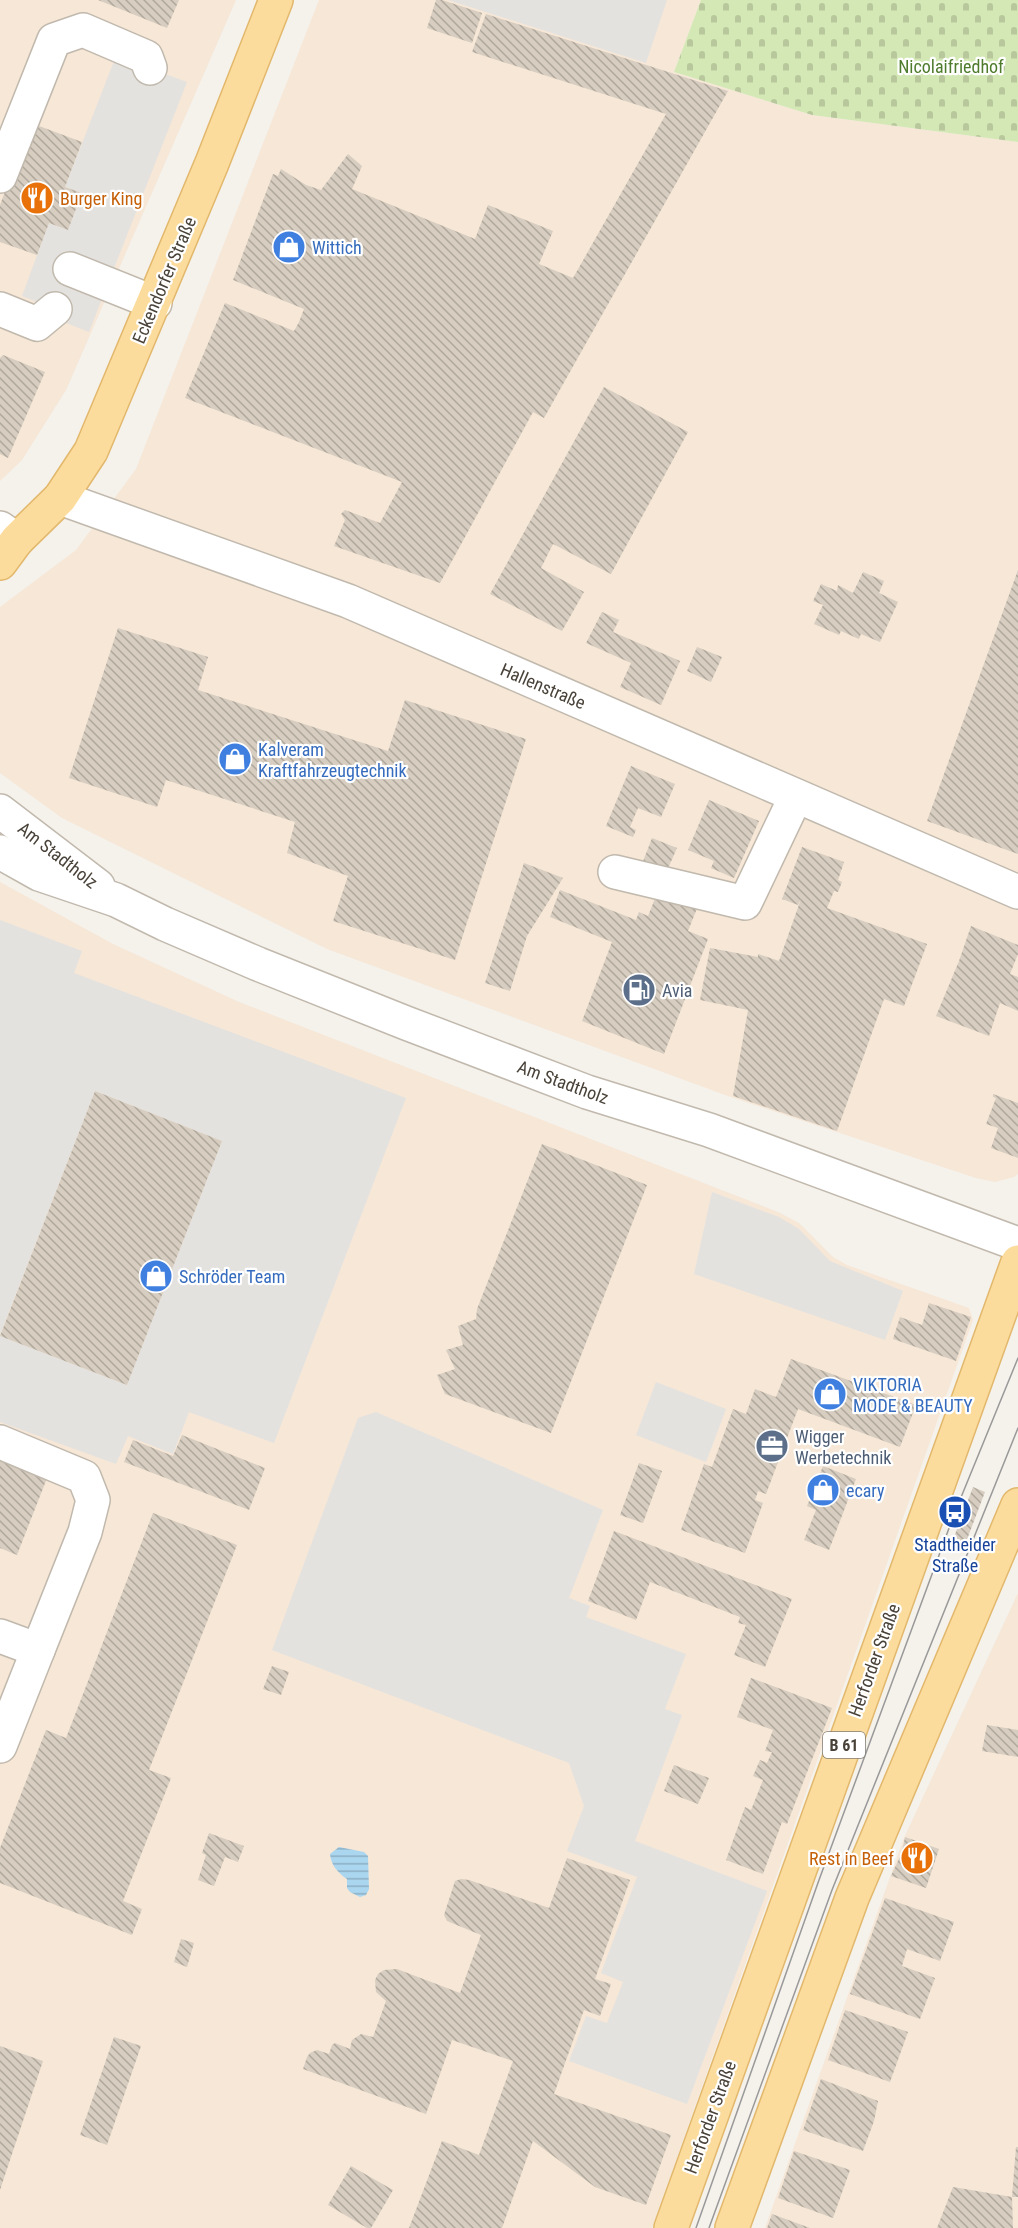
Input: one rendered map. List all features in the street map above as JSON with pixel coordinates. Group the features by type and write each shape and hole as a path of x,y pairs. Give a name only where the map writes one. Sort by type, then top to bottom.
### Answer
{"main road":[{"name":"Eckendorfer Straße","path":"4,543 60,498 91,452 155,303 276,0"},
{"name":"Herforder Straße","path":"671,2228 1018,1262"},
{"path":"732,2228 852,1898 1018,1504"}],"street":[{"path":"0,176 54,40 83,30 146,57 150,68"},
{"path":"70,269 155,303"},
{"path":"0,309 37,324 55,309"},
{"name":"Hallenstraße","path":"60,498 348,601 1018,892"},
{"path":"615,872 745,903 796,796"},
{"name":"Am Stadtholz","path":"0,811 116,900"},
{"name":"Am Stadtholz","path":"0,852 39,874 116,900 258,964 406,1023 587,1092 709,1130 1018,1244"},
{"path":"0,1442 84,1477 93,1500 85,1532 0,1746"},
{"path":"0,1636 38,1650"}],"shaded area":[{"path":"0,0 236,0 66,390 22,460 0,481"},
{"path":"319,0 701,0 674,72 812,115 1018,142 1018,1174 1014,1177 995,1182 976,1178 728,1096 327,949 62,818 0,773 0,607 76,550 136,469"},
{"path":"448,0 667,0 646,63"},
{"path":"116,56 187,82 89,332 64,322 66,314 22,296 49,223 68,230 82,193 65,187"},
{"path":"0,882 113,944 239,1002 778,1212 799,1223 833,1257 847,1265 969,1308 973,1320 652,2228 0,2228"},
{"path":"0,920 82,951 74,973 406,1098 274,1443 189,1412 173,1454 128,1436 116,1464 0,1422 0,1336 127,1385 222,1141 95,1091 0,1335"},
{"path":"712,1192 779,1217 799,1229 830,1261 903,1291 885,1340 694,1274"},
{"path":"656,1382 726,1409 706,1462 636,1435"},
{"path":"376,1412 603,1510 569,1598 590,1606 586,1617 686,1654 665,1709 682,1715 635,1841 767,1891 687,2104 569,2061 586,2016 607,2023 623,1982 601,1973 637,1877 567,1851 584,1806 569,1763 272,1650 358,1418"},
{"path":"1018,1593 1018,2228 765,2228 904,1838"}],"green space":[{"name":"Nicolaifriedhof","path":"701,0 1018,0 1018,142 812,115 674,72"}],"water":[{"path":"339,1847 364,1852 368,1856 369,1889 366,1895 360,1897 350,1892 347,1888 347,1879 333,1865 330,1854"}],"building":[{"path":"98,0 179,0 167,28"},
{"path":"436,0 482,13 472,43 427,28"},
{"path":"486,14 728,91 544,418 533,412 440,583 334,546 345,520 341,514 345,510 380,523 402,482 185,398 225,303 294,331 299,322 304,309 233,280 273,174 278,176 281,169 306,185 321,190 348,154 362,166 352,189 475,239 488,205 553,231 539,264 573,278 666,114 472,52"},
{"path":"31,123 82,142 65,187 82,193 68,230 49,223 37,255 0,242 0,205"},
{"path":"3,355 45,372 8,458 0,454 0,358"},
{"path":"604,387 688,432 611,574 553,544 541,568 584,592 562,631 490,594"},
{"path":"1018,570 1018,854 927,821"},
{"path":"863,572 884,581 879,593 898,602 880,642 861,634 859,639 841,631 839,635 814,624 823,605 813,601 821,584 837,591 838,585 853,593"},
{"path":"602,612 619,620 613,632 680,661 661,705 620,687 631,663 586,643"},
{"path":"118,628 208,657 198,690 388,751 405,700 526,739 455,960 333,921 348,876 287,853 295,822 166,780 157,807 69,778"},
{"path":"697,647 722,657 711,682 687,671"},
{"path":"631,766 675,784 661,817 638,808 630,827 636,830 633,837 606,826"},
{"path":"709,800 759,821 734,878 711,868 714,861 688,850"},
{"path":"652,838 677,848 666,873 642,864"},
{"path":"802,847 844,862 838,880 842,882 838,892 834,891 827,908 927,944 904,1006 884,999 837,1131 733,1096 748,1010 700,1000 710,948 758,957 758,954 779,961 801,899 798,905 782,899"},
{"path":"524,863 563,878 527,936 510,991 485,983"},
{"path":"560,890 636,920 639,912 648,916 658,891 698,906 688,931 708,939 664,1054 582,1021 612,942 550,917"},
{"path":"971,926 1018,945 1018,954 1010,974 1018,977 1018,1011 1000,1003 989,1036 936,1016"},
{"path":"95,1091 222,1141 127,1385 0,1336"},
{"path":"993,1094 1018,1103 1018,1158 991,1148 998,1128 986,1124 996,1098"},
{"path":"542,1144 647,1185 551,1433 445,1394 437,1375 455,1369 446,1350 463,1345 458,1326 476,1319 477,1309"},
{"path":"929,1303 971,1317 956,1361 893,1339 900,1317 922,1325"},
{"path":"791,1359 916,1405 900,1447 798,1409 766,1494 758,1491 755,1500 763,1503 745,1553 681,1530 704,1464 712,1467 733,1409 746,1414 755,1389 776,1397"},
{"path":"182,1435 265,1468 249,1510 124,1462 133,1440 173,1456"},
{"path":"0,1454 49,1473 17,1555 0,1548"},
{"path":"639,1463 662,1471 643,1523 620,1515"},
{"path":"823,1466 856,1479 829,1550 804,1540 816,1510 807,1506"},
{"path":"973,1487 985,1492 963,1550 951,1545"},
{"path":"153,1513 237,1545 149,1770 171,1778 123,1901 142,1909 132,1935 0,1883 0,1848 46,1730 66,1738"},
{"path":"614,1531 792,1599 765,1667 734,1655 746,1625 738,1623 740,1617 650,1582 636,1620 588,1601"},
{"path":"272,1666 289,1672 281,1695 263,1689"},
{"path":"751,1678 832,1708 787,1824 782,1822 763,1874 726,1860 745,1807 751,1810 763,1780 753,1776 760,1760 767,1763 772,1752 765,1751 773,1730 737,1717"},
{"path":"987,1725 1018,1730 1018,1757 982,1751"},
{"path":"674,1765 709,1778 698,1804 664,1791"},
{"path":"209,1833 244,1846 238,1862 225,1857 214,1886 198,1880 206,1855 202,1853"},
{"name":"Rest in Beef","path":"905,1837 939,1849 926,1888 891,1876 902,1852"},
{"path":"567,1858 630,1880 595,1979 611,1984 600,2016 584,2010 554,2094 671,2135 646,2205 595,2187 533,2141 502,2228 409,2228 442,2141 479,2155 513,2061 452,2040 426,2114 303,2069 307,2057 317,2050 329,2054 335,2043 350,2049 352,2040 361,2034 373,2037 386,2001 376,1992 375,1980 384,1970 397,1969 460,1993 481,1935 447,1921 444,1915 455,1881 469,1880 549,1908"},
{"path":"885,1898 954,1922 940,1961 907,1949 902,1966 935,1978 920,2019 850,1994"},
{"path":"181,1939 194,1943 187,1967 174,1962"},
{"path":"845,2010 908,2032 890,2082 828,2060"},
{"path":"114,2037 141,2046 107,2145 80,2135"},
{"path":"0,2046 43,2061 0,2190"},
{"path":"821,2079 878,2101 874,2121 863,2151 803,2130"},
{"path":"1016,2147 1018,2147 1018,2197 1012,2197"},
{"path":"794,2151 850,2170 833,2218 778,2198"},
{"path":"351,2166 393,2190 371,2228 367,2228 328,2205"},
{"path":"953,2187 1012,2197 1013,2228 937,2228"},
{"path":"772,2214 810,2228 767,2228"}],"tram line":[{"path":"696,2228 819,1880 955,1512 1018,1358"},
{"path":"709,2228 832,1890 1018,1428"}],"place":[{"name":"Burger King","path":"37,198"},
{"name":"Wittich","path":"289,247"},
{"name":"Kalveram Kraftfahrzeugtechnik","path":"235,759"},
{"name":"Avia","path":"639,990"},
{"name":"Schröder Team","path":"156,1276"},
{"name":"VIKTORIA MODE & BEAUTY","path":"830,1394"},
{"name":"Wigger Werbetechnik","path":"772,1446"},
{"name":"ecary","path":"823,1490"},
{"name":"Stadtheider Straße","path":"955,1512"},
{"name":"Rest in Beef","path":"917,1858"}]}
